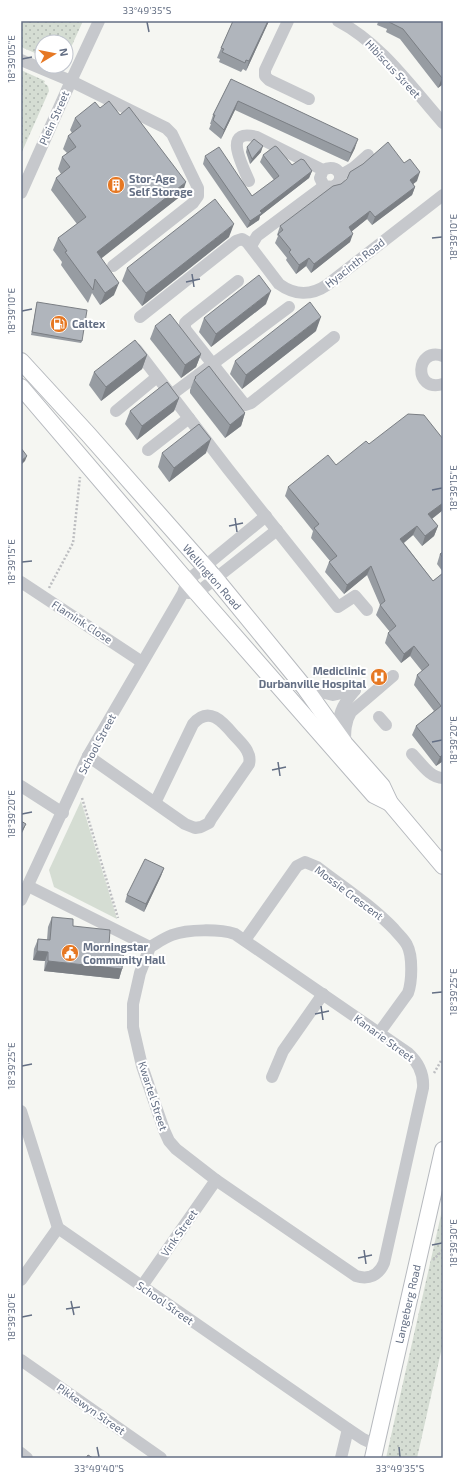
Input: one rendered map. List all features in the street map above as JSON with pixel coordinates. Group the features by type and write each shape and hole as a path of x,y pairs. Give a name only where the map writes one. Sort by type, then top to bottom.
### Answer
{"main road":[{"name":"Wellington Road","path":"21,361 88,434 209,572 305,688 341,745"},
{"name":"Wellington Road","path":"21,387 189,589 382,786 390,803 443,866"},
{"name":"Langeberg Road","path":"374,1452 443,1150"}],"street":[{"name":"Plein Street","path":"21,193 70,81 99,21"},
{"path":"288,21 265,70 265,76 269,80 309,99"},
{"name":"Hibiscus Street","path":"338,21 355,25 365,38 385,56 441,118"},
{"path":"21,60 70,81 166,128 172,134 198,188 198,196 193,203 113,266"},
{"path":"140,317 236,240 244,240 250,246 257,236 324,186 333,188 340,181 340,174 332,167 323,170 257,137 245,135 238,139 236,149 249,181"},
{"path":"340,174 347,173 368,155"},
{"path":"323,170 320,178 324,186"},
{"name":"Hyacinth Road","path":"250,246 279,284 297,293 310,293 327,285 443,195"},
{"path":"238,280 185,323 185,329 244,404 248,405 334,337"},
{"path":"171,395 288,307"},
{"path":"136,349 338,607 355,596 367,610"},
{"path":"443,356 437,354 427,357 421,365 421,370 424,380 428,383 433,385 443,384"},
{"path":"116,411 157,377"},
{"path":"148,450 189,418"},
{"path":"209,572 266,516"},
{"path":"209,572 277,530"},
{"name":"School Street","path":"21,900 63,813 88,756 142,662 189,589 209,572"},
{"name":"Flamink Close","path":"21,582 142,662"},
{"path":"341,745 347,718 393,676"},
{"path":"305,688 332,695 355,690 342,708 338,720 341,745"},
{"path":"88,756 155,803 190,827 196,828 205,825 211,819 249,764 250,760 248,752 220,719 210,716 201,718 193,724 155,803"},
{"path":"412,754 431,774 437,778 443,778"},
{"path":"21,786 63,813"},
{"name":"Mossie Crescent","path":"245,940 297,866 305,862 317,868 381,915 403,938 408,946 410,953 410,987 408,993 379,1033"},
{"path":"28,886 150,947"},
{"name":"Kanarie Street","path":"150,947 179,933 226,931 235,934 408,1053 417,1062 422,1075 423,1088 384,1263 378,1273 368,1278"},
{"name":"Kwartel Street","path":"150,947 140,973 132,1012 132,1027 142,1066 169,1141 176,1149 216,1180 356,1276 368,1278"},
{"path":"272,1077 283,1051 323,994"},
{"path":"21,1111 24,1130 58,1228 21,1280"},
{"name":"Vink Street","path":"142,1286 216,1180"},
{"name":"School Street","path":"58,1228 363,1439 374,1452"},
{"name":"Pikkewyn Street","path":"21,1360 161,1458"},
{"path":"341,1458 348,1429"},
{"path":"21,1453 27,1458"}],"path":[{"path":"44,597 73,543 80,473"},
{"path":"77,782 122,934"},
{"path":"429,1263 443,1250"}],"shaded area":[{"path":"21,21 83,21 74,41 74,34 34,34 34,53 21,47"},
{"path":"21,70 45,81 44,83 48,86 49,91 21,154"},
{"path":"81,801 117,919 54,887 49,870"},
{"path":"443,1206 443,1343 417,1458 386,1458"}],"building":[{"path":"233,21 268,21 249,61 246,60 245,63 222,52 224,49 221,48"},
{"path":"442,21 443,78 403,29 389,22"},
{"path":"231,79 358,139 351,153 238,101 224,130 213,120 215,115 213,115"},
{"name":"Stor-Age Self Storage","path":"109,101 120,115 129,107 186,182 97,252 119,283 105,293 95,279 93,290 65,252 67,251 58,238 86,217 56,178 70,167 62,157 76,147 68,136 81,126 75,118 95,102 100,108"},
{"path":"254,139 263,146 252,159 247,147"},
{"path":"388,142 404,163 410,159 420,172 410,180 415,187 375,217 370,211 349,227 353,234 314,264 309,258 299,265 289,252 291,250 278,234 283,230 280,226 333,186 341,184 347,179 350,172 363,164"},
{"path":"275,146 292,165 301,159 304,160 312,171 260,211 262,213 250,221 205,156 219,147 252,196 279,176 263,155"},
{"path":"215,199 234,224 146,293 127,268"},
{"path":"259,275 271,291 216,334 204,318"},
{"name":"Caltex","path":"37,302 87,310 82,341 32,332"},
{"path":"310,302 321,317 246,375 235,361"},
{"path":"170,314 201,354 185,365 155,326"},
{"path":"135,340 147,355 106,387 94,372"},
{"path":"209,366 245,413 230,425 194,380 196,378 195,377"},
{"path":"167,382 179,398 142,426 130,411"},
{"path":"408,414 424,415 443,439 443,503 428,514 438,526 425,536 417,526 400,539 433,581 443,573 443,754 440,757 416,726 441,706 417,675 429,665 414,646 404,654 388,633 396,626 380,605 385,601 371,566 347,585 329,562 337,556 314,528 319,524 288,487 328,455 336,465 366,441 369,444"},
{"path":"199,424 211,439 174,468 162,453"},
{"path":"21,448 27,456 21,461"},
{"path":"21,821 26,824 21,832"},
{"path":"145,859 164,868 146,904 127,895"},
{"name":"Morningstar Community Hall","path":"52,917 73,919 73,926 110,930 109,945 124,947 122,969 48,961 48,952 37,951 38,939 50,940"},
{"path":"88,1455 93,1458 86,1458"}],"place":[{"name":"Stor-Age Self Storage","path":"116,185"},
{"name":"Caltex","path":"59,324"},
{"name":"Mediclinic Durbanville Hospital","path":"379,677"},
{"name":"Morningstar Community Hall","path":"70,953"}]}
